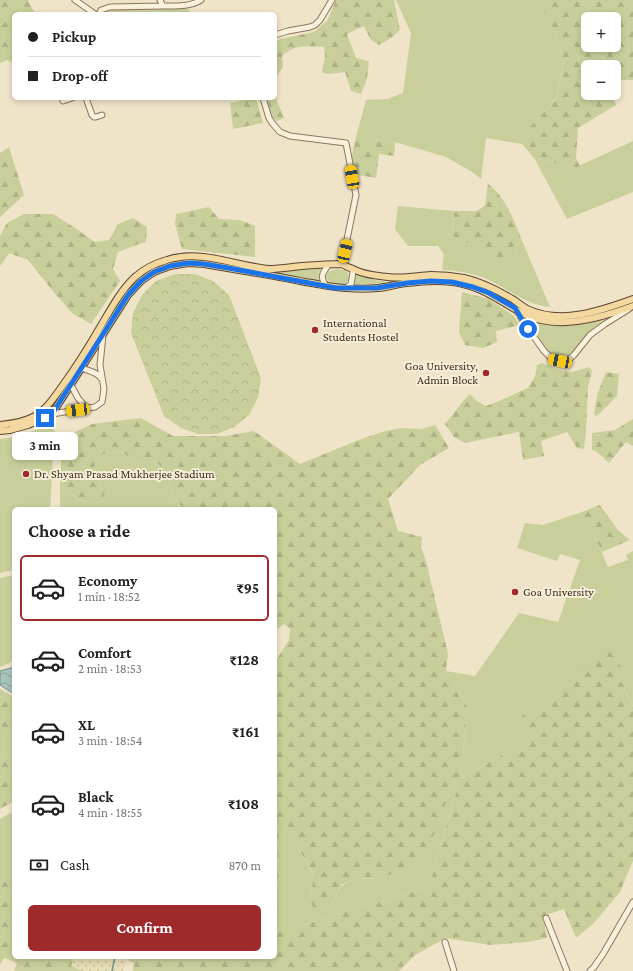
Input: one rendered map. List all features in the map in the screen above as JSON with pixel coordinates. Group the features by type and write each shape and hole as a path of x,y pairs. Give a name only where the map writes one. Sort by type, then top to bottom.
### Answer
{"main road":[{"path":"0,431 28,425 52,414 81,368 123,291 136,276 151,266 168,259 188,256 205,257 269,268 342,264 373,275 389,278 431,275 452,277 475,281 491,288 526,308 540,313 556,316 591,313 633,299"},
{"path":"0,426 26,420 35,416 45,408 55,397 128,295 141,281 154,272 170,266 188,263 204,264 326,286 346,288 377,288 431,281 452,282 489,293 525,314 539,320 558,322 608,315 633,306"},
{"path":"327,267 334,264"}],"street":[{"path":"75,0 93,12"},
{"path":"160,0 163,6"},
{"path":"100,12 101,10 110,7 189,5 197,3 201,0"},
{"path":"277,35 288,31 315,25 320,20 332,0"},
{"path":"87,100 94,117 102,115"},
{"path":"264,100 269,118 280,132 290,136 346,143 356,195 342,264"},
{"path":"326,286 322,275 327,267"},
{"path":"346,288 351,284 353,269"},
{"path":"515,308 544,351 552,360 560,361 568,360 590,336 605,324 633,306"},
{"path":"52,414 95,408 102,402 104,390 100,365 100,335"},
{"path":"81,368 95,373 102,380"},
{"path":"71,385 78,398 87,409"},
{"path":"590,971 594,967 633,902"},
{"path":"546,918 567,971"},
{"path":"445,942 454,971"}],"shaded area":[{"path":"73,959 127,959 124,971 82,971 71,966"}],"green space":[{"path":"0,0 28,0 35,12 12,12 12,62 7,60 0,63"},
{"path":"336,0 394,0 400,30 391,38 379,45 371,40 364,26 347,34 356,58 369,61 367,79 361,94 351,91 345,72 328,74 322,72 325,56 324,47 312,46 291,49 282,56 283,67 277,75 277,41 314,32 327,21"},
{"path":"396,0 533,0 547,16 561,48 563,71 556,98 531,127 522,144 486,138 481,179 446,157 395,142 356,137 366,100 387,99 403,93 411,33"},
{"path":"533,0 633,0 633,80 621,80 621,60 581,60 581,100 614,100 616,105 578,128 576,158 580,166 574,168 534,158 522,144 530,127 556,99 563,71 561,48 547,16"},
{"path":"154,7 187,8 191,12 106,12 110,9"},
{"path":"246,100 257,100 263,123 233,129 230,103"},
{"path":"268,100 277,100 284,118 277,121 272,117"},
{"path":"356,137 395,142 394,156 379,154 376,178 353,174 352,155"},
{"path":"633,141 633,192 567,219 534,158 574,168"},
{"path":"9,147 24,195 0,217 0,153"},
{"path":"488,184 504,202 512,216 521,238 511,262 494,262 471,244 459,241 453,236 454,211 477,211 485,205"},
{"path":"398,206 454,211 453,236 459,241 471,244 494,262 511,262 521,238 550,307 527,301 479,276 442,270 444,254 438,246 408,246 395,229"},
{"path":"209,207 219,219 240,220 255,226 255,257 182,249 175,224 176,214"},
{"path":"24,214 53,214 95,242 109,240 118,224 133,218 147,227 146,242 118,252 113,269 120,281 91,324 72,313 28,260 9,253 0,266 0,236 7,223"},
{"path":"323,267 318,278 319,283 258,269 283,272"},
{"path":"337,269 345,270 348,273 349,279 346,283 339,285 329,282 326,276 330,271"},
{"path":"356,273 374,280 391,282 353,284"},
{"path":"175,274 195,274 213,281 229,295 261,378 258,398 249,415 234,427 217,434 198,434 181,428 164,416 131,333 133,313 142,295 156,281"},
{"path":"462,292 489,299 514,316 520,325 496,331 497,342 483,348 465,345 459,332"},
{"path":"522,315 577,324 605,319 596,326 576,351 560,358 552,354 544,347"},
{"path":"542,363 556,369 572,372 589,367 592,371 588,387 584,449 577,448 567,432 541,441 544,456 523,460 519,432 465,443 454,437 445,424 470,394 477,401 486,406 499,401 528,388 535,376 537,365"},
{"path":"606,372 619,374 617,396 597,416 594,415 597,395"},
{"path":"141,418 173,436 225,436 254,431 300,464 385,431 402,428 421,429 435,425 449,448 420,465 388,499 398,531 422,537 421,547 426,561 448,654 446,671 467,707 461,778 531,739 522,715 553,701 563,684 581,665 613,647 627,683 623,688 633,706 633,861 620,892 594,923 576,938 564,909 543,916 547,938 528,942 490,945 446,938 415,955 399,971 133,971 134,963 127,959 277,959 277,932 429,887 459,783 452,784 432,840 411,866 379,879 357,878 341,885 331,907 316,913 310,901 314,875 279,816 277,900 277,659 289,640 290,629 284,624 277,629 277,507 183,507 173,493 165,470 153,460 141,464 121,452 103,454 94,467 105,494 98,502 85,502 60,488 62,438 92,424"},
{"path":"633,419 633,446 626,442 609,463 597,452 592,450 592,433 615,430"},
{"name":"Dr. Shyam Prasad Mukherjee Stadium","path":"55,422 50,507 12,507 12,570 0,573 0,439 14,437"},
{"path":"121,452 141,464 153,460 165,470 173,493 183,507 60,507 60,488 85,502 105,494 94,467 103,454"},
{"path":"600,505 617,529 630,540 602,552 579,513"},
{"path":"579,513 598,543 608,567 628,560 626,555 633,551 633,706 623,687 563,684 553,701 523,715 531,739 461,778 467,707 446,671 475,676 519,613 558,622 580,560 560,554 557,561 517,548 525,523 543,525"},
{"path":"12,575 12,662 0,667 0,578"},
{"path":"0,689 12,696 12,735 0,725"},
{"path":"0,725 12,735 12,761 0,755"},
{"path":"0,755 12,761 12,802 0,809"},
{"path":"459,783 429,887 277,932 279,815 314,876 310,901 331,907 341,886 356,878 379,879 445,805 452,784"},
{"path":"12,812 12,877 0,882 0,819"},
{"path":"12,877 12,959 73,959 71,966 82,971 14,971 17,963 4,958 0,965 0,882"}],"water":[{"path":"12,668 12,693 0,685 0,671"}],"waterway":[{"path":"112,971 115,959"}],"place":[{"name":"International Students Hostel","path":"315,330"},
{"name":"Goa University, Admin Block","path":"486,373"},
{"name":"Dr. Shyam Prasad Mukherjee Stadium","path":"26,474"},
{"name":"Goa University","path":"515,592"}],"route":[{"path":"45,418 52,414 128,295 141,281 154,272 170,266 188,263 204,264 336,288 377,288 431,281 464,284 489,293 515,308 528,329"}]}
